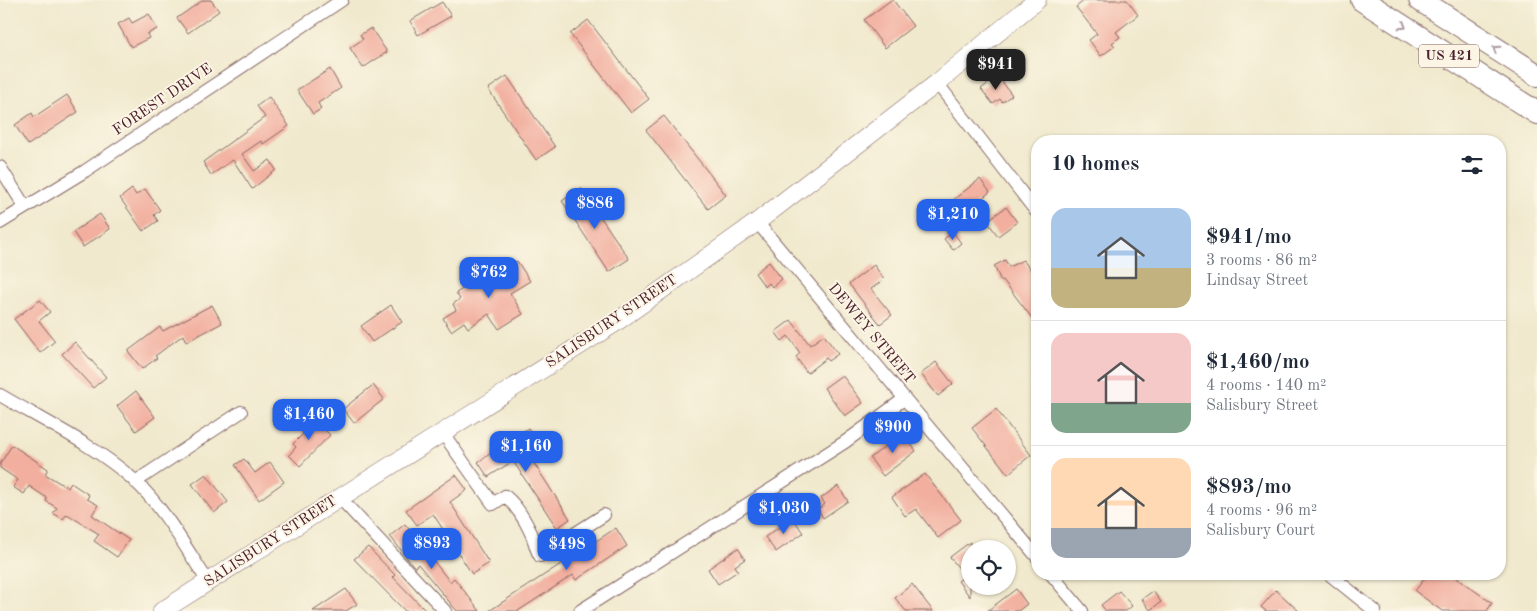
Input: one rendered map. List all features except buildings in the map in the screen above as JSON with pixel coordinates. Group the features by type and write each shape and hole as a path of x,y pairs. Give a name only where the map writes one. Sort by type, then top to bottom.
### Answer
{"highway":[{"name":"US 421","path":"1362,0 1537,113"},
{"name":"US 421","path":"1420,0 1537,75"}],"main road":[{"name":"SALISBURY STREET","path":"162,611 209,583 442,432 615,323 757,222 937,83 1037,0"}],"street":[{"name":"FOREST DRIVE","path":"0,223 85,171 342,0"},
{"path":"937,83 1031,205"},
{"path":"0,167 25,208"},
{"name":"DEWEY STREET","path":"757,222 1031,550"},
{"path":"0,395 76,439 135,482 157,505 209,583"},
{"path":"580,611 845,442 904,399"},
{"path":"135,482 241,412"},
{"path":"442,432 493,504 505,496 513,503 532,534 535,548 540,556 604,515"},
{"path":"340,498 445,611"},
{"path":"1056,580 1082,611"},
{"path":"1336,580 1375,611"}]}
